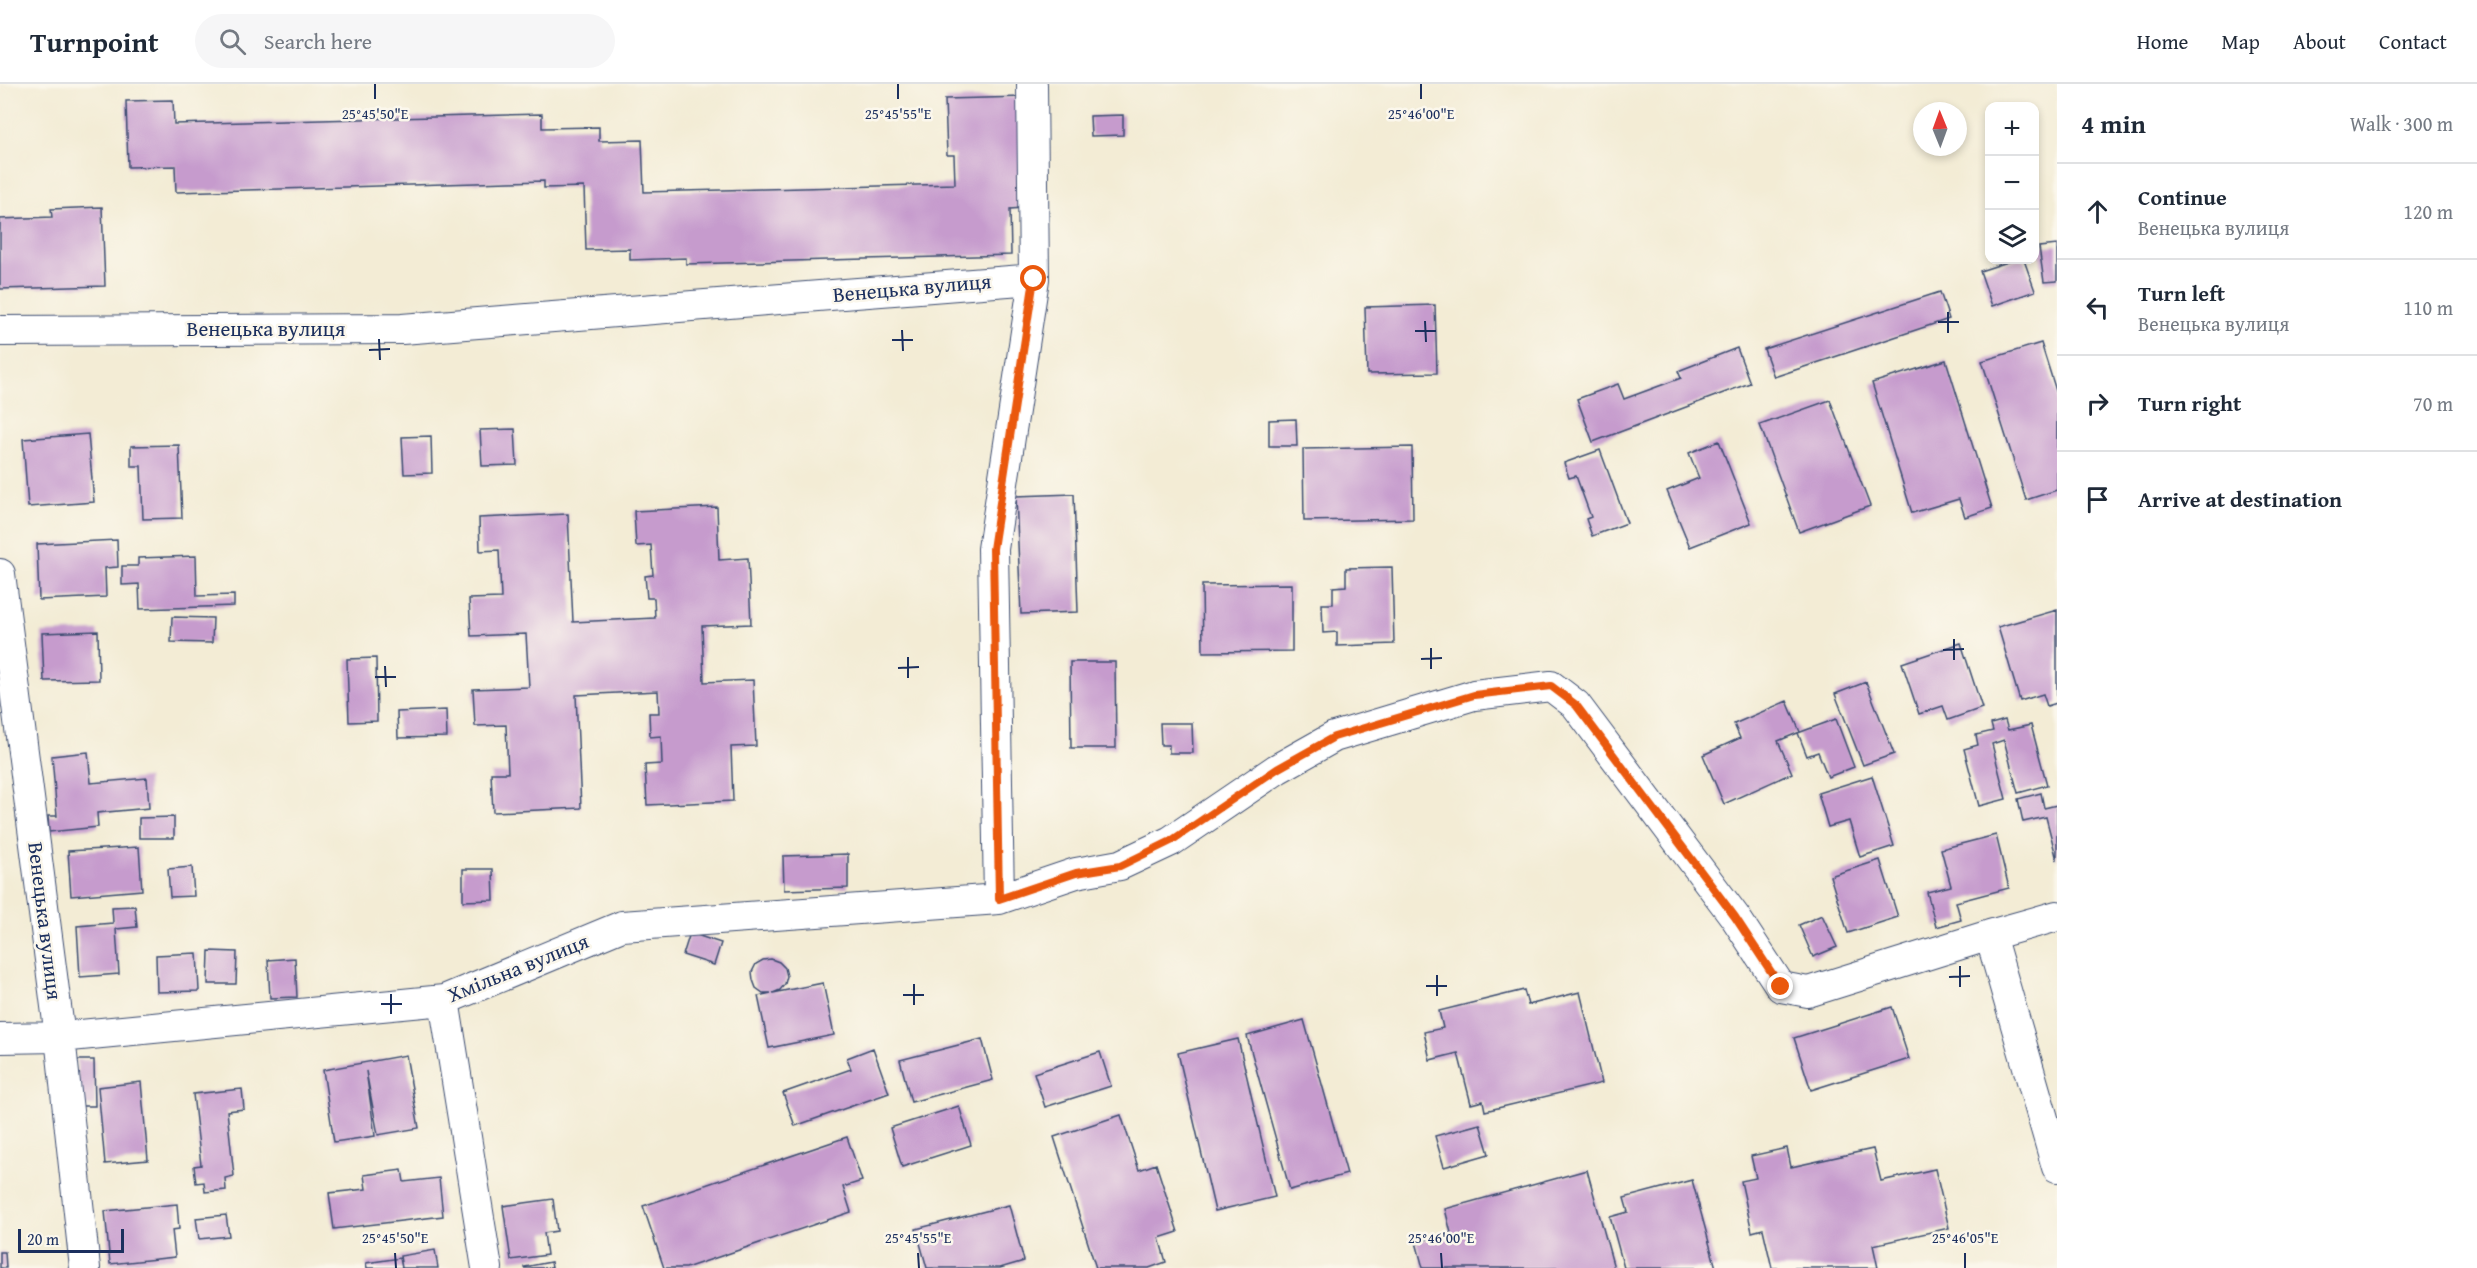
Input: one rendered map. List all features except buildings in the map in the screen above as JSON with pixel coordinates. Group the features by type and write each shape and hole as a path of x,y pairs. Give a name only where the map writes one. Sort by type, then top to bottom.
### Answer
{"street":[{"path":"1032,91 1034,279 993,549 999,899 1076,873 1120,866 1171,841 1277,769 1334,737 1474,695 1551,686 1576,705 1735,917 1781,987 1808,992 2057,916"},
{"name":"Венецька вулиця","path":"0,332 402,329 1034,279"},
{"name":"Венецька вулиця","path":"0,574 60,1037 85,1268"},
{"name":"Хмільна вулиця","path":"0,1038 60,1037 444,1000 622,926 999,899"},
{"path":"1990,935 2057,1167"},
{"path":"444,1000 487,1268"}],"route":[{"path":"1034,279 993,549 999,899 1076,873 1120,866 1171,841 1277,769 1334,737 1474,695 1551,686 1576,705 1735,917 1781,987"}]}
